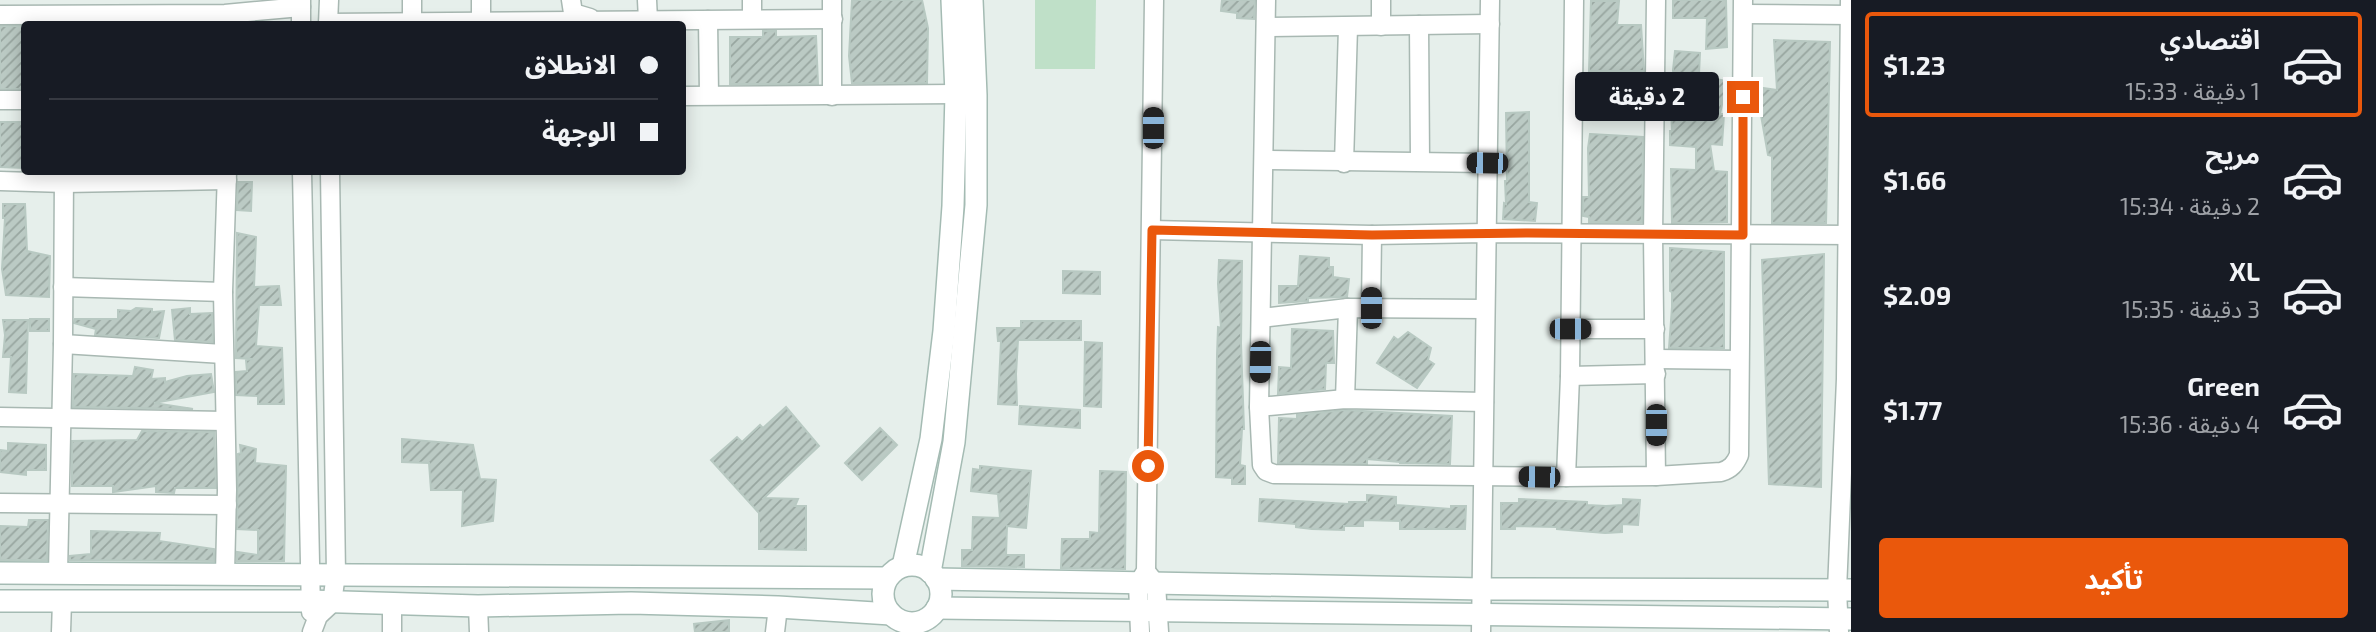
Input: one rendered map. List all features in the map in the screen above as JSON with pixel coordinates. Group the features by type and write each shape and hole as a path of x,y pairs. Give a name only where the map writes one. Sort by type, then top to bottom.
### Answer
{"street":[{"path":"328,21 329,0"},
{"path":"412,0 412,21"},
{"path":"481,0 481,21"},
{"path":"571,0 573,13 588,21"},
{"path":"648,0 648,20"},
{"path":"752,0 752,19"},
{"path":"832,0 832,96"},
{"path":"901,623 883,596 895,572 932,439 944,331 953,206 956,94 952,0"},
{"path":"0,601 309,601 478,606 631,603 778,607 901,623 924,620 937,608 940,594 933,576 954,442 976,205 976,94 972,0"},
{"path":"1149,622 1147,580 1154,0"},
{"path":"937,608 1149,622 1843,623 1848,379 1850,8 1744,7 1739,454 1735,464 1729,469 1721,472 1656,476 1566,477 1274,474 1266,471 1262,465 1259,407 1266,0"},
{"path":"1381,0 1381,26"},
{"path":"1482,624 1490,0"},
{"path":"1566,477 1570,376 1574,0"},
{"path":"1656,0 1653,234 1656,476"},
{"path":"0,15 56,13 226,19 301,11"},
{"path":"629,21 832,19"},
{"path":"708,20 709,96"},
{"path":"1266,27 1490,24"},
{"path":"1419,25 1420,162"},
{"path":"1344,163 1348,27"},
{"path":"686,96 956,94"},
{"path":"0,100 21,100"},
{"path":"1264,160 1487,163"},
{"path":"302,175 309,601 313,627"},
{"path":"313,627 318,615 332,603 336,574 330,175"},
{"path":"0,181 64,177 227,176 223,292 227,505 225,574"},
{"path":"58,573 64,344 64,177"},
{"path":"1152,230 1372,235 1849,235"},
{"path":"1371,308 1372,235"},
{"path":"63,287 223,292"},
{"path":"1261,318 1348,308 1486,309"},
{"path":"1345,398 1348,308"},
{"path":"1570,329 1655,329"},
{"path":"64,344 223,354"},
{"path":"1570,376 1739,360"},
{"path":"1259,407 1345,398 1484,402"},
{"path":"0,417 225,421"},
{"path":"0,503 227,505"},
{"path":"0,573 895,572 913,565 933,576 1483,589 1844,590"},
{"path":"61,632 62,601"},
{"path":"391,632 392,604"},
{"path":"478,606 479,632"},
{"path":"775,632 778,607"}],"green space":[{"path":"1035,0 1096,0 1095,69 1035,69"}],"building":[{"path":"852,0 922,0 928,28 927,83 852,83 849,56"},
{"path":"1222,0 1255,0 1254,19 1237,18 1237,13 1221,11"},
{"path":"1673,0 1726,0 1727,47 1706,49 1707,18 1673,18"},
{"path":"1591,1 1619,1 1617,25 1641,25 1644,71 1589,71"},
{"path":"0,26 21,26 21,89 0,89"},
{"path":"763,31 776,31 776,37 816,36 818,84 730,84 730,37 763,37"},
{"path":"1774,40 1830,42 1826,223 1772,223 1772,156 1768,155 1756,87 1777,90"},
{"path":"1675,51 1700,53 1699,74 1708,74 1710,78 1727,81 1720,114 1724,114 1722,145 1710,144 1714,171 1727,172 1727,222 1672,223 1671,169 1696,170 1696,147 1670,145 1671,107 1675,107"},
{"path":"1529,112 1529,202 1537,203 1535,221 1503,219 1507,181 1506,113"},
{"path":"0,122 21,122 21,168 0,167"},
{"path":"1590,134 1643,137 1642,222 1589,222 1589,217 1583,216 1583,197 1589,197"},
{"path":"238,182 252,182 251,211 237,210"},
{"path":"3,204 25,204 27,251 50,256 49,297 6,295 2,269 5,218"},
{"path":"237,233 256,237 254,287 279,286 281,305 259,305 256,346 282,348 284,404 258,404 258,396 236,395 236,372 247,371 246,360 253,359 236,358"},
{"path":"1670,248 1724,252 1724,348 1669,348 1672,307"},
{"path":"1824,254 1821,487 1769,484 1762,260"},
{"path":"1300,256 1329,258 1333,277 1349,279 1347,297 1308,298 1308,301 1279,303 1279,286 1298,286"},
{"path":"1219,260 1242,261 1244,429 1240,465 1245,466 1245,484 1232,484 1232,478 1216,477 1218,327 1221,328"},
{"path":"1063,271 1100,272 1100,294 1063,293"},
{"path":"136,308 152,309 152,312 164,311 159,338 95,335 96,329 74,323 75,319 118,319 118,310 131,311"},
{"path":"190,308 190,314 212,313 213,342 175,340 172,310"},
{"path":"30,319 49,319 49,331 30,331"},
{"path":"3,320 28,320 26,393 9,392 11,357 3,357"},
{"path":"1021,321 1081,321 1081,340 1018,340 1017,405 998,404 1001,341 998,341 997,328 1021,328"},
{"path":"1292,329 1333,331 1334,363 1326,363 1325,389 1278,394 1279,367 1291,368"},
{"path":"1408,332 1431,348 1428,360 1434,364 1417,388 1377,363 1394,337 1398,340"},
{"path":"1085,342 1102,343 1101,407 1084,406"},
{"path":"135,367 153,370 151,379 165,378 165,382 187,376 211,374 214,392 154,403 193,409 73,407 74,374 133,376"},
{"path":"1020,406 1080,410 1080,428 1019,424"},
{"path":"786,407 819,446 764,498 798,499 795,506 806,506 806,550 759,549 759,513 711,460 737,437 742,442 760,425 763,428"},
{"path":"1345,410 1452,416 1450,464 1367,459 1367,464 1278,463 1279,418 1297,419 1297,415"},
{"path":"880,428 897,445 862,480 845,463"},
{"path":"142,431 214,432 216,488 175,488 174,493 156,492 156,486 113,492 113,486 72,486 72,441 137,440"},
{"path":"402,439 473,445 480,479 496,480 493,521 462,526 463,490 431,490 429,463 402,462"},
{"path":"8,443 46,445 46,470 26,470 26,475 0,472 0,450 8,451"},
{"path":"240,445 256,449 255,463 286,466 284,561 237,561 237,552 258,555 258,530 237,529"},
{"path":"980,466 1031,471 1026,528 1007,526 1006,555 1024,555 1024,567 962,566 962,550 972,550 973,517 1000,518 998,494 971,491 973,469 980,470"},
{"path":"1100,471 1126,472 1125,569 1061,568 1062,539 1090,539 1090,532 1099,533"},
{"path":"1367,495 1396,497 1396,505 1451,509 1451,506 1466,506 1465,529 1400,529 1400,521 1363,520 1363,526 1344,526 1344,530 1312,529 1296,527 1296,524 1259,521 1260,499 1349,504 1367,502"},
{"path":"1519,499 1587,502 1587,505 1606,506 1623,505 1623,499 1640,500 1638,525 1622,524 1622,532 1605,533 1557,527 1515,526 1515,529 1501,529 1501,503 1519,503"},
{"path":"29,520 48,520 47,560 0,560 0,526 28,527"},
{"path":"91,531 160,533 159,541 214,549 214,561 70,560 70,556 91,554"},
{"path":"729,620 729,632 695,632 694,624"}],"route":[{"path":"1148,466 1152,230 1372,235 1743,235 1743,97"}]}
